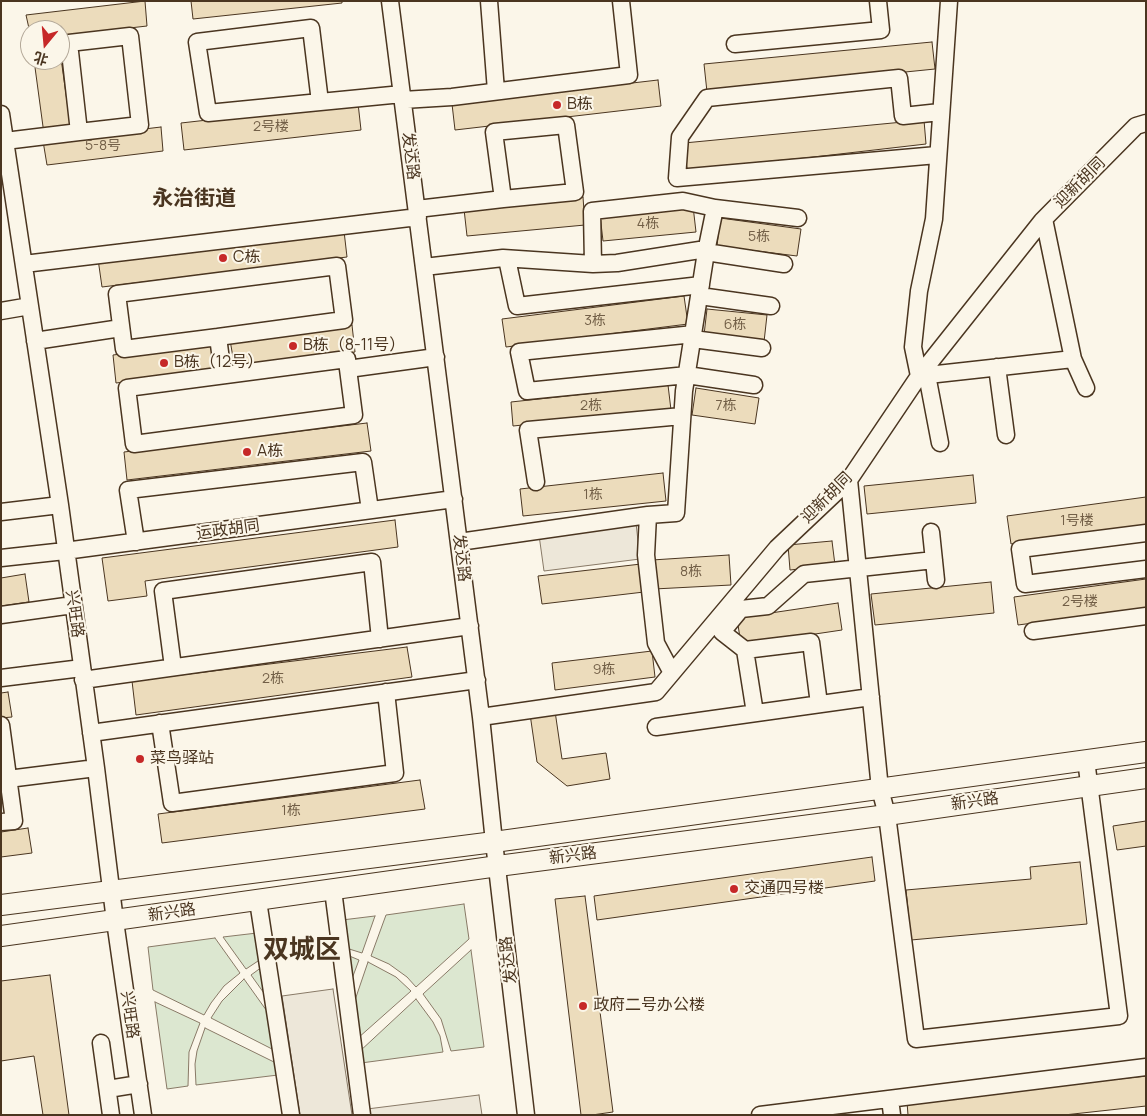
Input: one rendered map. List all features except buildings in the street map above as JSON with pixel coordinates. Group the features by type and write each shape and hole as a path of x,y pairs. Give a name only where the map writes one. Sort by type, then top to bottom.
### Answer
{"main road":[{"name":"新兴路","path":"1,905 494,842 1146,752"},
{"name":"新兴路","path":"1,936 1146,778"}],"street":[{"name":"发达路","path":"390,1 482,717 494,842 526,1115"},
{"path":"489,1 496,91"},
{"path":"320,102 311,28 198,42 208,113 320,102 403,97 452,97 629,75 621,1"},
{"path":"735,44 881,30 878,1"},
{"path":"940,443 923,375 913,347 919,292 934,218 949,1"},
{"path":"5,140 79,132 140,125 130,36 69,43 79,132"},
{"path":"937,155 677,178 680,137 707,98 899,78 903,116 940,112"},
{"name":"兴旺路","path":"1,114 60,505 111,892 143,1115"},
{"name":"迎新胡同","path":"482,717 656,692 737,605 778,548 849,480 923,375 1044,218 1136,126 1146,122"},
{"path":"24,264 574,192 566,125 494,132 503,200"},
{"path":"593,264 592,211 683,201 715,208 798,218"},
{"path":"459,542 648,515 676,513 682,416 687,375 706,251 715,208"},
{"path":"1044,218 1073,359 1086,388"},
{"path":"424,267 506,258 593,264 617,263 706,251 784,264"},
{"path":"506,258 517,306 700,291 770,306"},
{"path":"337,266 344,320 218,337 124,349 116,294 337,266"},
{"path":"1,311 30,306"},
{"path":"35,341 121,328"},
{"path":"754,385 687,375 527,391 519,352 694,336 762,348"},
{"path":"218,337 223,375"},
{"path":"348,369 436,357"},
{"path":"347,359 348,369 354,416 134,444 127,388 347,359"},
{"path":"923,375 1073,359"},
{"path":"997,367 1006,435"},
{"path":"536,482 528,430 682,416"},
{"path":"136,542 128,490 363,462 370,510"},
{"path":"849,480 880,789 886,815 916,1039 1120,1016 1086,760"},
{"name":"运政胡同","path":"1,558 136,542 454,499"},
{"path":"1,512 60,505"},
{"path":"648,515 646,556 656,643 672,673"},
{"path":"931,532 936,580"},
{"path":"1146,533 1020,549 1025,584 1146,569"},
{"path":"755,713 745,650 722,632 737,605 768,606 804,574 934,560"},
{"path":"173,667 163,591 372,562 380,639"},
{"path":"1,614 73,604"},
{"path":"1033,631 1146,616"},
{"path":"1,678 173,667 470,626"},
{"path":"745,650 811,642 819,704"},
{"path":"91,733 477,680"},
{"path":"160,723 172,803 385,775 395,773 386,692"},
{"path":"656,727 871,697"},
{"path":"1,725 14,821 1,822"},
{"path":"8,779 96,768"},
{"path":"333,890 362,1115"},
{"path":"258,901 291,1115"},
{"path":"102,1043 111,1115"},
{"path":"760,1115 891,1107 1146,1067"},
{"path":"108,1089 139,1084"}],"green space":[{"path":"464,904 469,939 416,987 407,977 389,964 371,956 386,915"},
{"path":"375,916 362,953 346,948 342,920"},
{"path":"257,933 261,959 246,969 223,937"},
{"path":"215,938 240,973 224,986 204,1015 153,990 148,947"},
{"path":"471,950 484,1047 451,1051 441,1019 423,994"},
{"path":"347,955 359,960 350,984"},
{"path":"368,962 396,977 411,991 358,1038 354,1003"},
{"path":"262,967 266,996 251,975"},
{"path":"244,979 269,1014 274,1050 211,1018 222,1001"},
{"path":"416,999 433,1022 440,1036 443,1052 361,1063 359,1052"},
{"path":"155,1002 200,1023 189,1052 188,1086 167,1089"},
{"path":"205,1028 276,1063 278,1075 196,1085 195,1064 197,1051"}],"shaded area":[{"path":"636,523 640,559 544,571 539,535"},
{"path":"333,989 352,1115 300,1115 282,996"},
{"path":"479,1095 482,1115 368,1115 367,1109"}],"place":[{"name":"B栋","path":"557,105"},
{"name":"C栋","path":"223,258"},
{"name":"B栋（8-11号）","path":"293,346"},
{"name":"B栋（12号）","path":"164,363"},
{"name":"A栋","path":"247,452"},
{"name":"菜鸟驿站","path":"140,759"},
{"name":"交通四号楼","path":"734,889"},
{"name":"政府二号办公楼","path":"583,1006"}],"district":[{"name":"永治街道","path":"194,199"},
{"name":"双城区","path":"302,951"}]}
